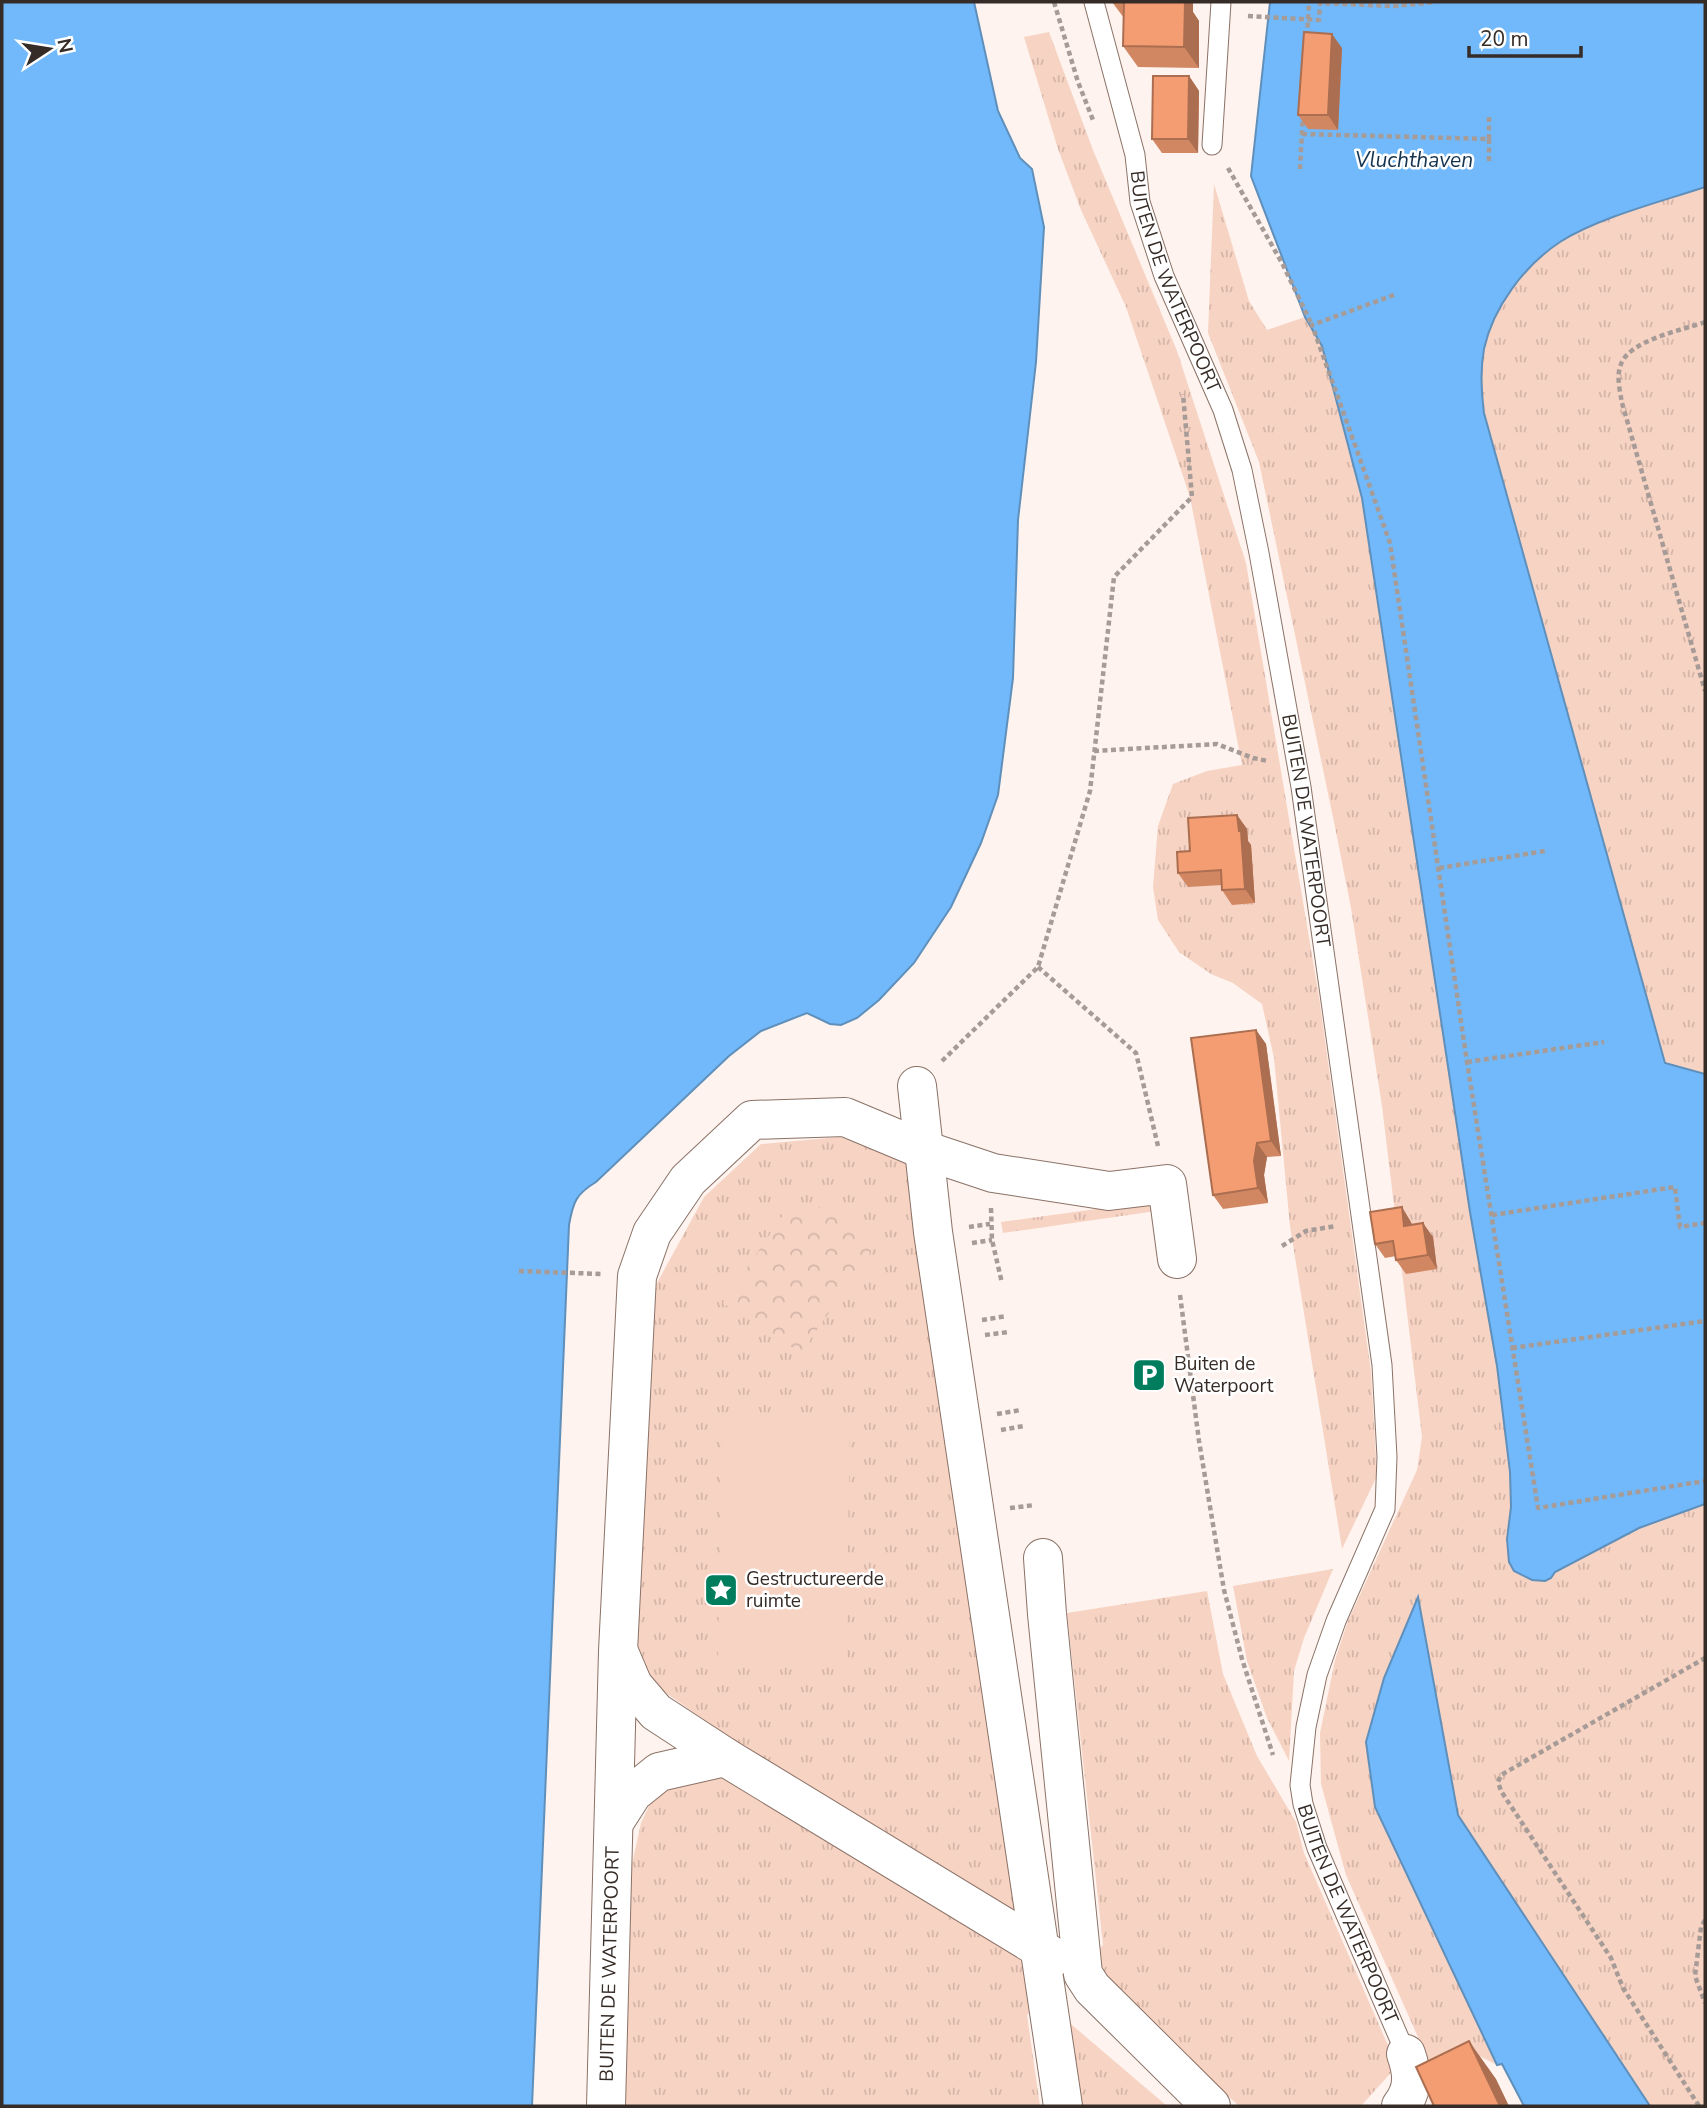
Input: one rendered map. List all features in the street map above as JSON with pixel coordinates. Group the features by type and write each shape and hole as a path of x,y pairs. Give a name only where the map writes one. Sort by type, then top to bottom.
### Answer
{"street":[{"path":"917,1086 933,1232 1063,2106"},
{"name":"BUITEN DE WATERPOORT","path":"606,2106 618,1651 637,1276 652,1233 688,1180 752,1120 845,1117 924,1150 993,1173 1109,1191 1167,1184"},
{"path":"1167,1184 1177,1259"},
{"path":"1043,1558 1083,1974"},
{"name":"BUITEN DE WATERPOORT","path":"618,1651 633,1685 656,1712 725,1757 1083,1974 1093,1988 1211,2106"},
{"name":"BUITEN DE WATERPOORT","path":"615,1821 633,1793 659,1772 725,1757"},
{"name":"BUITEN DE WATERPOORT","path":"1401,2106 1411,2091 1412,2081 1406,2054"}],"lane":[{"name":"BUITEN DE WATERPOORT","path":"1094,2 1135,155 1140,202 1164,276 1223,410 1242,470 1297,764 1382,1365 1387,1457 1385,1509 1336,1621 1317,1675 1301,1759 1300,1785 1317,1848 1406,2054"},
{"path":"1217,152 1221,2"}],"path":[{"path":"1307,45 1309,2"},
{"path":"1247,16 1319,20 1320,2 1394,6 1437,2"},
{"path":"1300,169 1303,108"},
{"path":"1489,114 1489,164"},
{"path":"1302,134 1489,139"},
{"path":"1217,152 1282,263 1312,325 1390,543 1467,1062 1538,1508 1705,1481"},
{"path":"1312,325 1394,295"},
{"path":"1705,322 1634,348 1621,363 1619,382 1622,403 1705,691"},
{"path":"917,1086 1038,967 1090,791 1114,578 1192,497 1179,351 1194,346"},
{"path":"1094,751 1217,744 1253,758 1297,764"},
{"path":"1439,868 1545,851"},
{"path":"1038,967 1136,1053 1167,1184"},
{"path":"1467,1062 1604,1042"},
{"path":"993,1173 990,1224 1002,1283"},
{"path":"1492,1215 1675,1187 1680,1227 1705,1223"},
{"path":"1282,1246 1306,1231 1345,1224"},
{"path":"1177,1259 1196,1423 1224,1590 1242,1659 1274,1756 1292,1797 1303,1804"},
{"path":"519,1271 637,1276"},
{"path":"1512,1348 1705,1321"},
{"path":"1699,2106 1623,1988 1611,1958 1501,1791 1498,1782 1501,1775 1705,1658"},
{"path":"1705,1920 1699,1939 1695,1976 1705,2003"}],"green space":[{"path":"1049,32 1093,150 1177,351 1246,563 1319,997 1371,1372 1377,1476 1342,1549 1290,1226 1274,1058 1262,1004 1233,983 1211,974 1179,952 1158,920 1153,887 1158,826 1173,784 1207,771 1242,765 1190,497 1126,307 1081,210 1058,149 1024,37"},
{"path":"1214,184 1249,301 1267,330 1305,317 1322,346 1362,498 1470,1212 1497,1366 1510,1472 1511,1507 1507,1539 1509,1562 1514,1571 1532,1580 1551,1578 1555,1572 1639,1528 1705,1504 1705,2106 1650,2106 1458,1815 1418,1599 1384,1678 1366,1742 1375,1807 1497,2065 1464,2048 1430,2064 1346,1875 1321,1784 1320,1733 1335,1660 1348,1621 1417,1470 1422,1437 1382,1106 1351,908 1259,462 1208,333"},
{"path":"1705,187 1705,1074 1665,1063 1484,413 1482,365 1489,333 1503,303 1523,275 1547,251 1592,225"},
{"path":"840,1137 892,1156 915,1160 1017,1918 821,1802 649,1681 632,1655 646,1483 640,1482 651,1394 651,1294 704,1197 761,1144"},
{"path":"1162,1200 1163,1210 1003,1233 1001,1222"},
{"path":"828,1206 879,1240 801,1353 723,1303 785,1212"},
{"path":"722,1414 850,1416 846,1667 718,1665"},
{"path":"1333,1569 1304,1638 1294,1671 1289,1761 1267,1718 1247,1661 1233,1586"},
{"path":"1207,1591 1223,1674 1257,1756 1296,1822 1304,1853 1397,2066 1361,2106 1239,2106 1107,1985 1093,1955 1103,1945 1067,1613"},
{"path":"716,1777 725,1778 1024,1956 1032,2011 1027,2015 1040,2106 619,2106 629,1878 641,1823 650,1804 667,1787"},
{"path":"1065,2019 1167,2106 1078,2106"}],"water":[{"path":"2,2 974,2 998,111 1020,158 1032,169 1044,227 1036,362 1018,520 1013,678 998,795 981,843 951,907 914,963 879,1000 857,1018 841,1025 830,1024 807,1013 761,1031 729,1056 584,1191 576,1199 572,1210 569,1225 532,2106 2,2106"},
{"name":"Vluchthaven","path":"1270,2 1705,2 1705,187 1592,225 1547,251 1512,288 1503,303 1488,333 1482,365 1484,413 1665,1063 1705,1074 1705,1504 1639,1528 1555,1572 1545,1581 1532,1580 1514,1571 1509,1562 1507,1539 1511,1507 1510,1472 1497,1366 1470,1212 1362,498 1322,346 1305,317 1251,176"},
{"path":"1418,1597 1458,1815 1650,2106 1524,2106 1502,2064 1497,2065 1375,1807 1366,1742 1384,1678"}],"building":[{"path":"1124,2 1185,2 1184,47 1123,46"},
{"path":"1304,32 1332,34 1328,115 1298,115"},
{"path":"1153,76 1189,76 1188,139 1152,139"},
{"path":"1237,815 1241,831 1245,889 1222,890 1221,870 1178,873 1177,852 1190,851 1188,818"},
{"path":"1256,1030 1271,1141 1257,1143 1254,1161 1258,1188 1213,1195 1191,1038"},
{"path":"1402,1207 1404,1226 1423,1223 1428,1255 1396,1260 1393,1241 1375,1244 1370,1212"},
{"path":"1469,2041 1500,2106 1434,2106 1416,2067"}],"place":[{"name":"Buiten de Waterpoort","path":"1149,1375"},
{"name":"Gestructureerde ruimte","path":"721,1590"}]}
